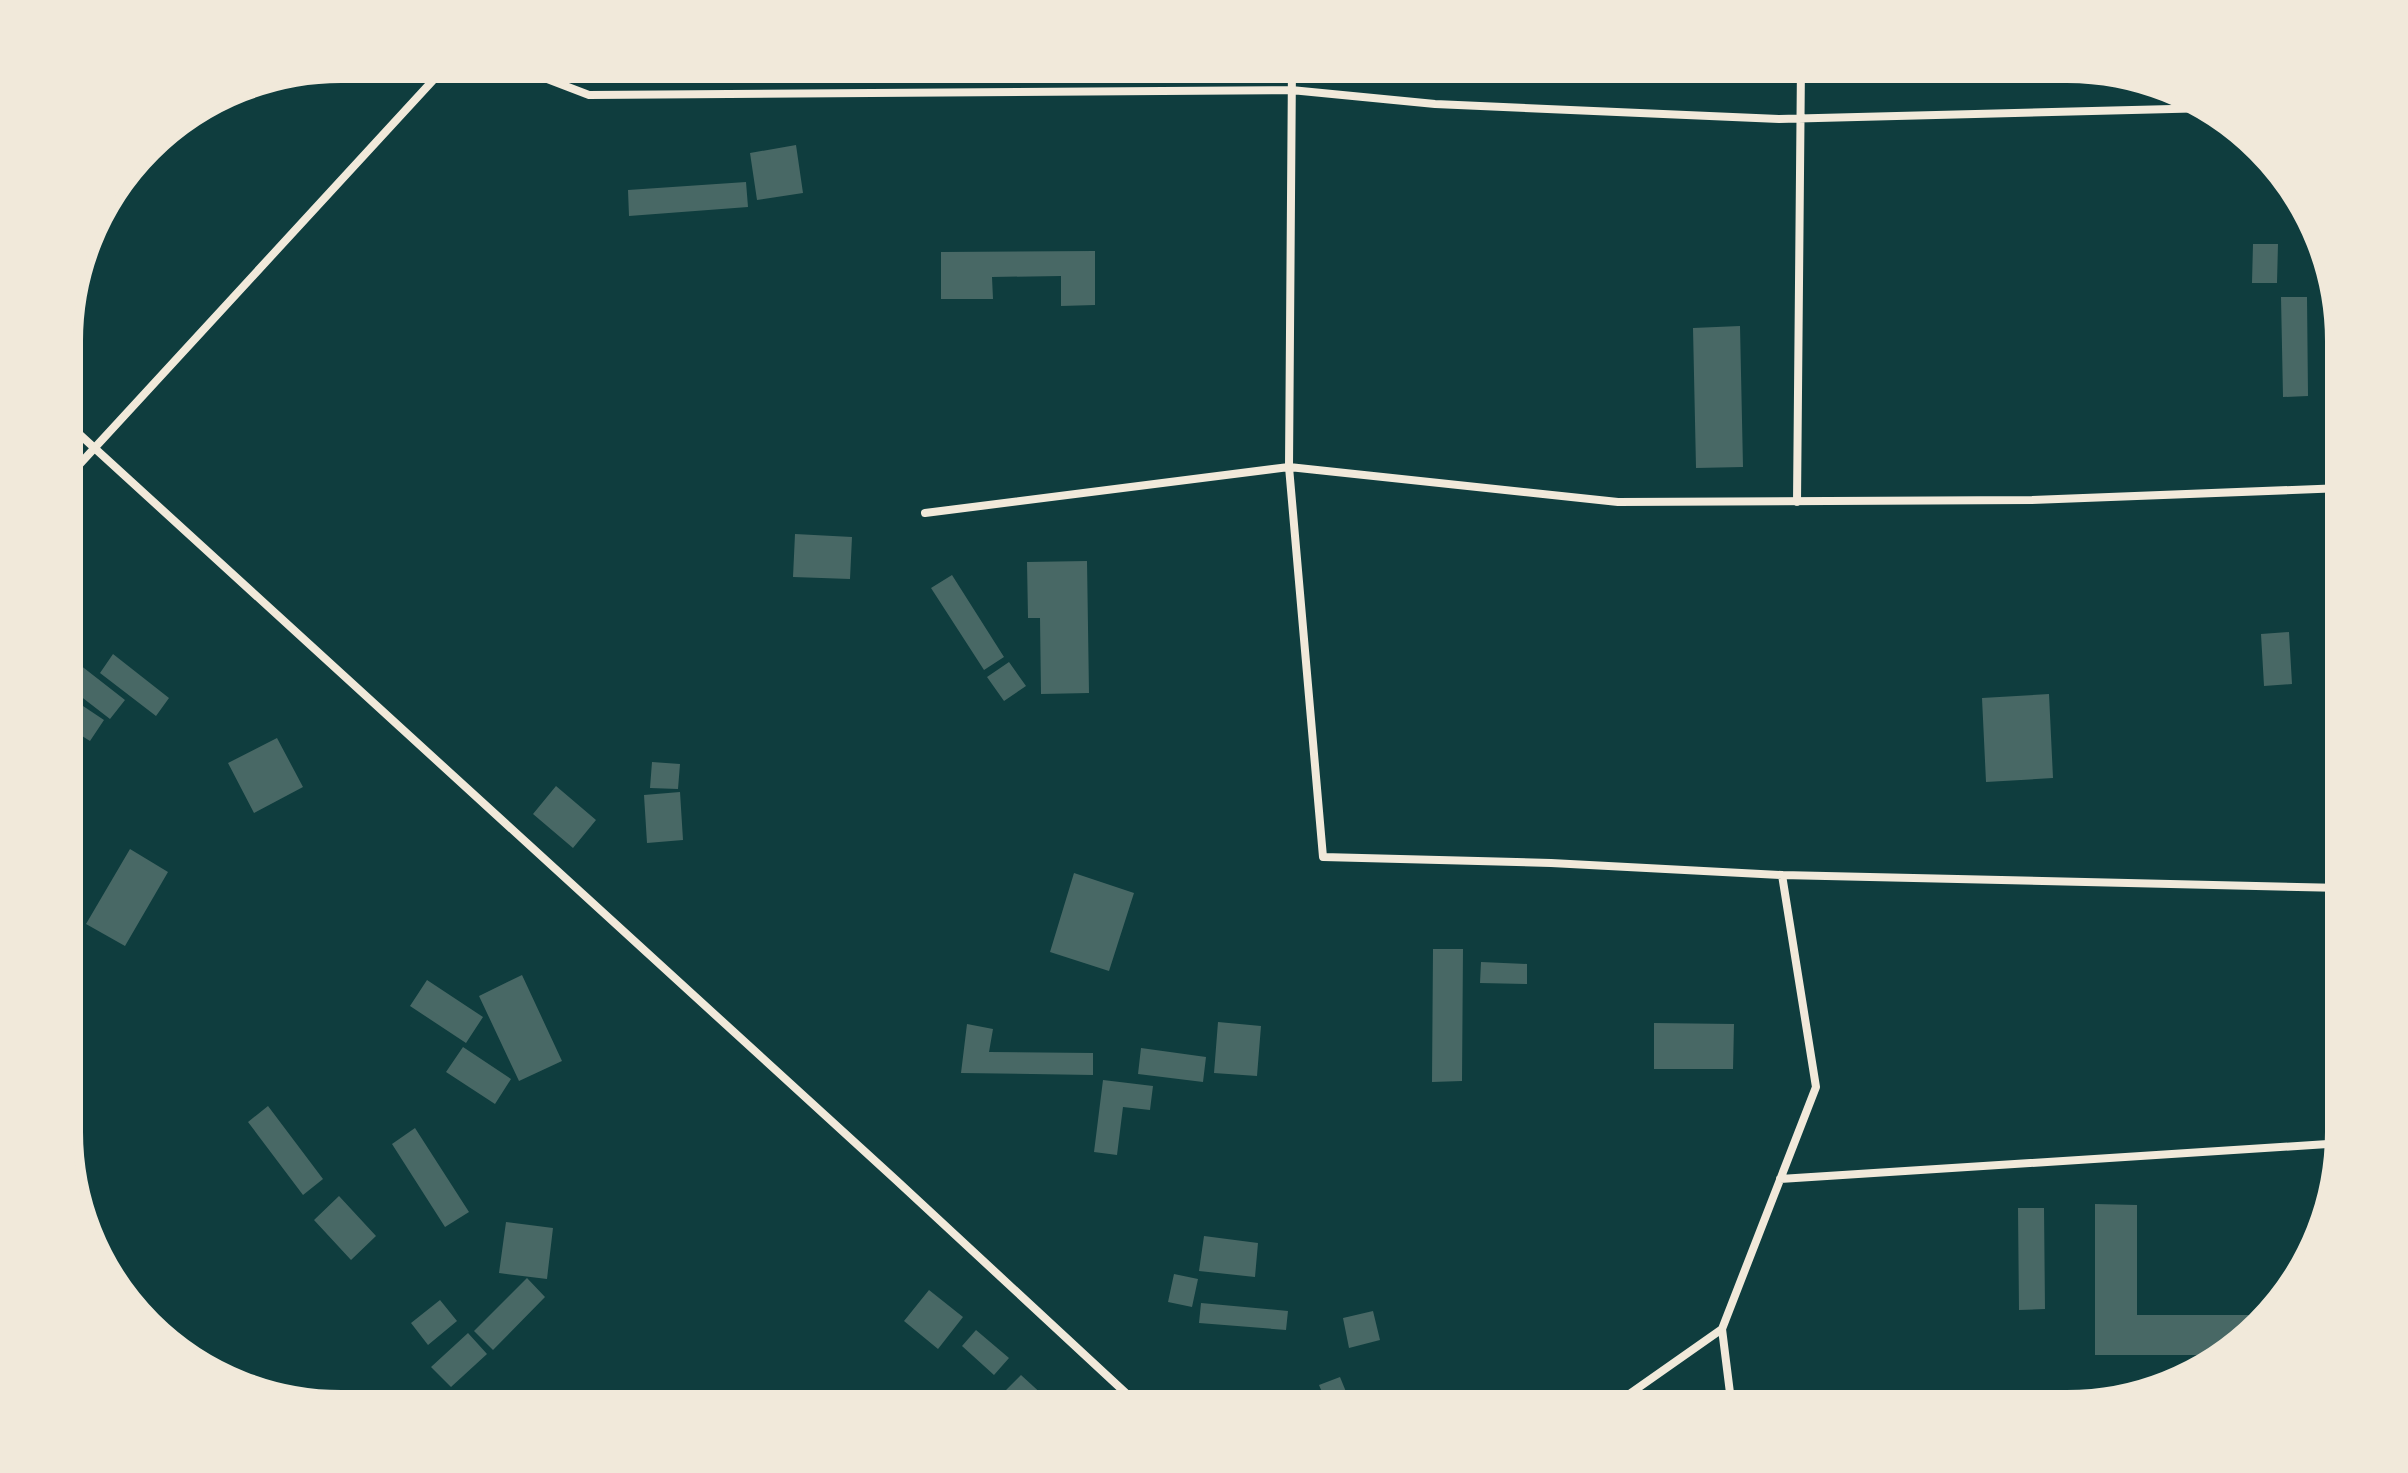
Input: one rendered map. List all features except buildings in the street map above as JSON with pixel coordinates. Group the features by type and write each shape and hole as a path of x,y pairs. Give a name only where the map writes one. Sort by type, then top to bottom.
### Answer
{"street":[{"path":"78,466 435,78"},
{"path":"545,78 589,95 1291,90 1435,104 1802,119 2189,109"},
{"path":"1291,78 1289,467 1323,857 1551,863 1782,875 2329,888"},
{"path":"1797,502 1801,78"},
{"path":"78,433 1127,1395"},
{"path":"925,513 1289,467 1618,502 2032,500 2329,489"},
{"path":"1730,1394 1722,1329 1816,1087 1782,875"},
{"path":"1780,1179 2329,1144"},
{"path":"1629,1394 1722,1329"}]}
